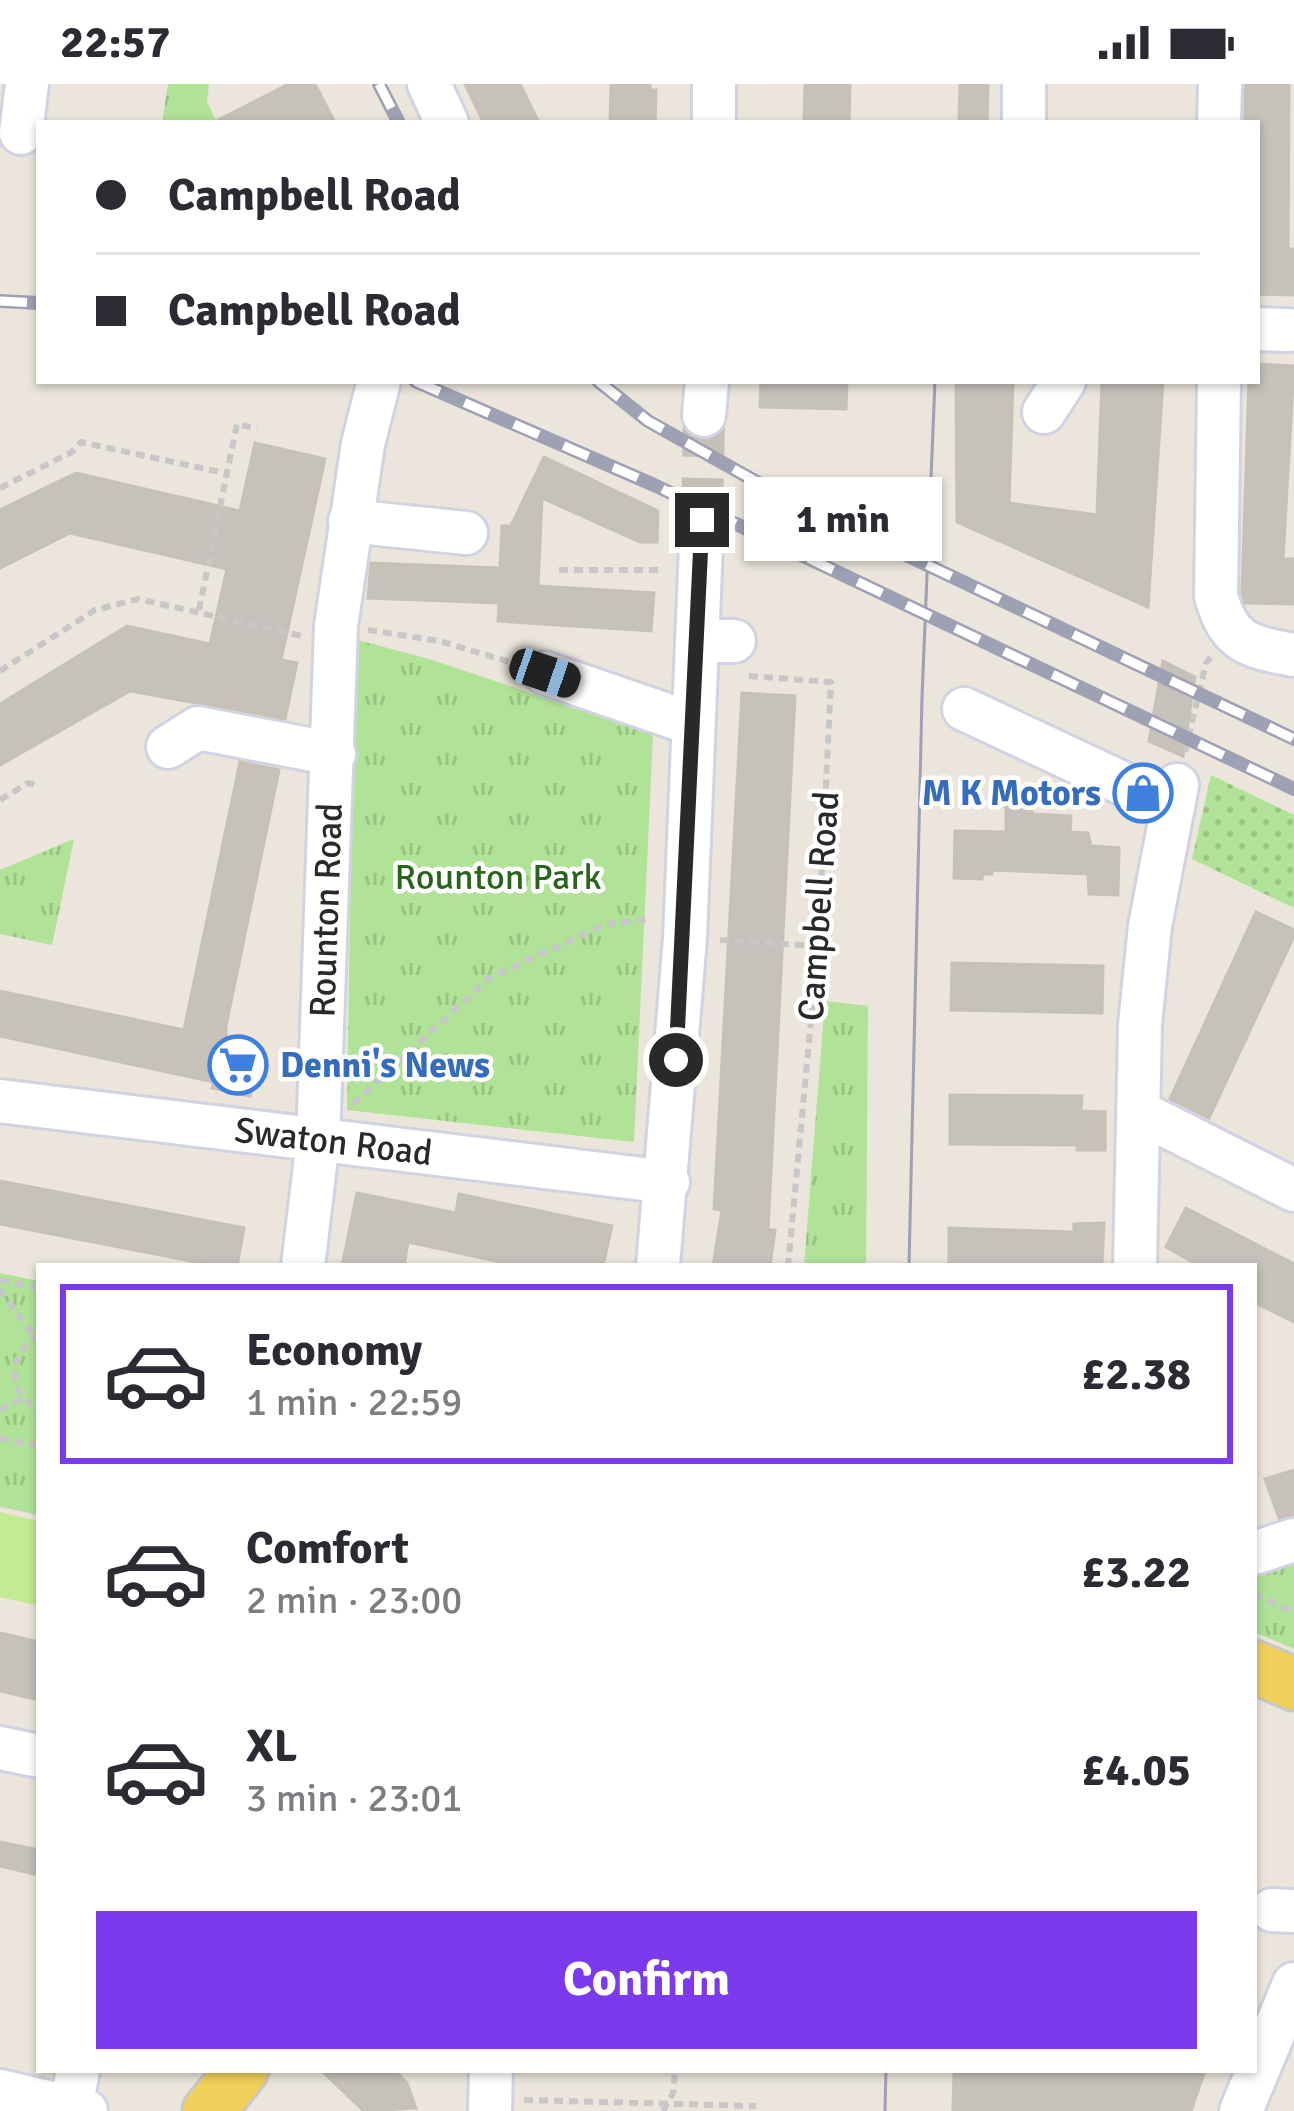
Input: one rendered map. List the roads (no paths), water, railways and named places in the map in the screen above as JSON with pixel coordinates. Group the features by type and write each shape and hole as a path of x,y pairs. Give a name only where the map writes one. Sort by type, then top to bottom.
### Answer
{"main road":[{"path":"1257,1668 1294,1684"},
{"path":"209,2111 240,2073"}],"street":[{"path":"20,132 27,84"},
{"path":"429,84 446,120"},
{"path":"714,84 714,120"},
{"path":"1024,84 1024,120"},
{"path":"1219,120 1220,84"},
{"path":"1219,384 1216,596 1223,623 1254,648 1294,655"},
{"name":"Rounton Road","path":"303,1263 318,1141 335,635 364,402"},
{"path":"658,1263 685,929 693,724 709,652 700,571 702,520"},
{"path":"350,521 466,533"},
{"path":"545,673 693,724"},
{"path":"964,709 1175,796 1150,926 1140,1025 1135,1263"},
{"path":"168,747 198,728 334,754"},
{"name":"Swaton Road","path":"0,1101 668,1182"},
{"path":"1141,1113 1294,1190"},
{"path":"1257,1552 1294,1540"},
{"path":"0,1748 36,1755"},
{"path":"1257,2071 1294,1984"},
{"path":"1240,2111 1256,2073"},
{"path":"0,2091 78,2096"}],"tunnel":[{"path":"702,520 704,415"}],"tram line":[{"path":"909,1263 922,697 935,384"},
{"path":"885,2111 886,2073"}],"railway":[{"path":"379,84 397,120"},
{"path":"0,301 36,303"},
{"path":"422,384 654,485 1294,789"},
{"path":"602,384 648,421 782,496 1294,739"}],"place":[{"name":"M K Motors","path":"1143,793"},
{"name":"Denni's News","path":"238,1065"}],"park label":[{"name":"Rounton Park","path":"498,877"}]}
